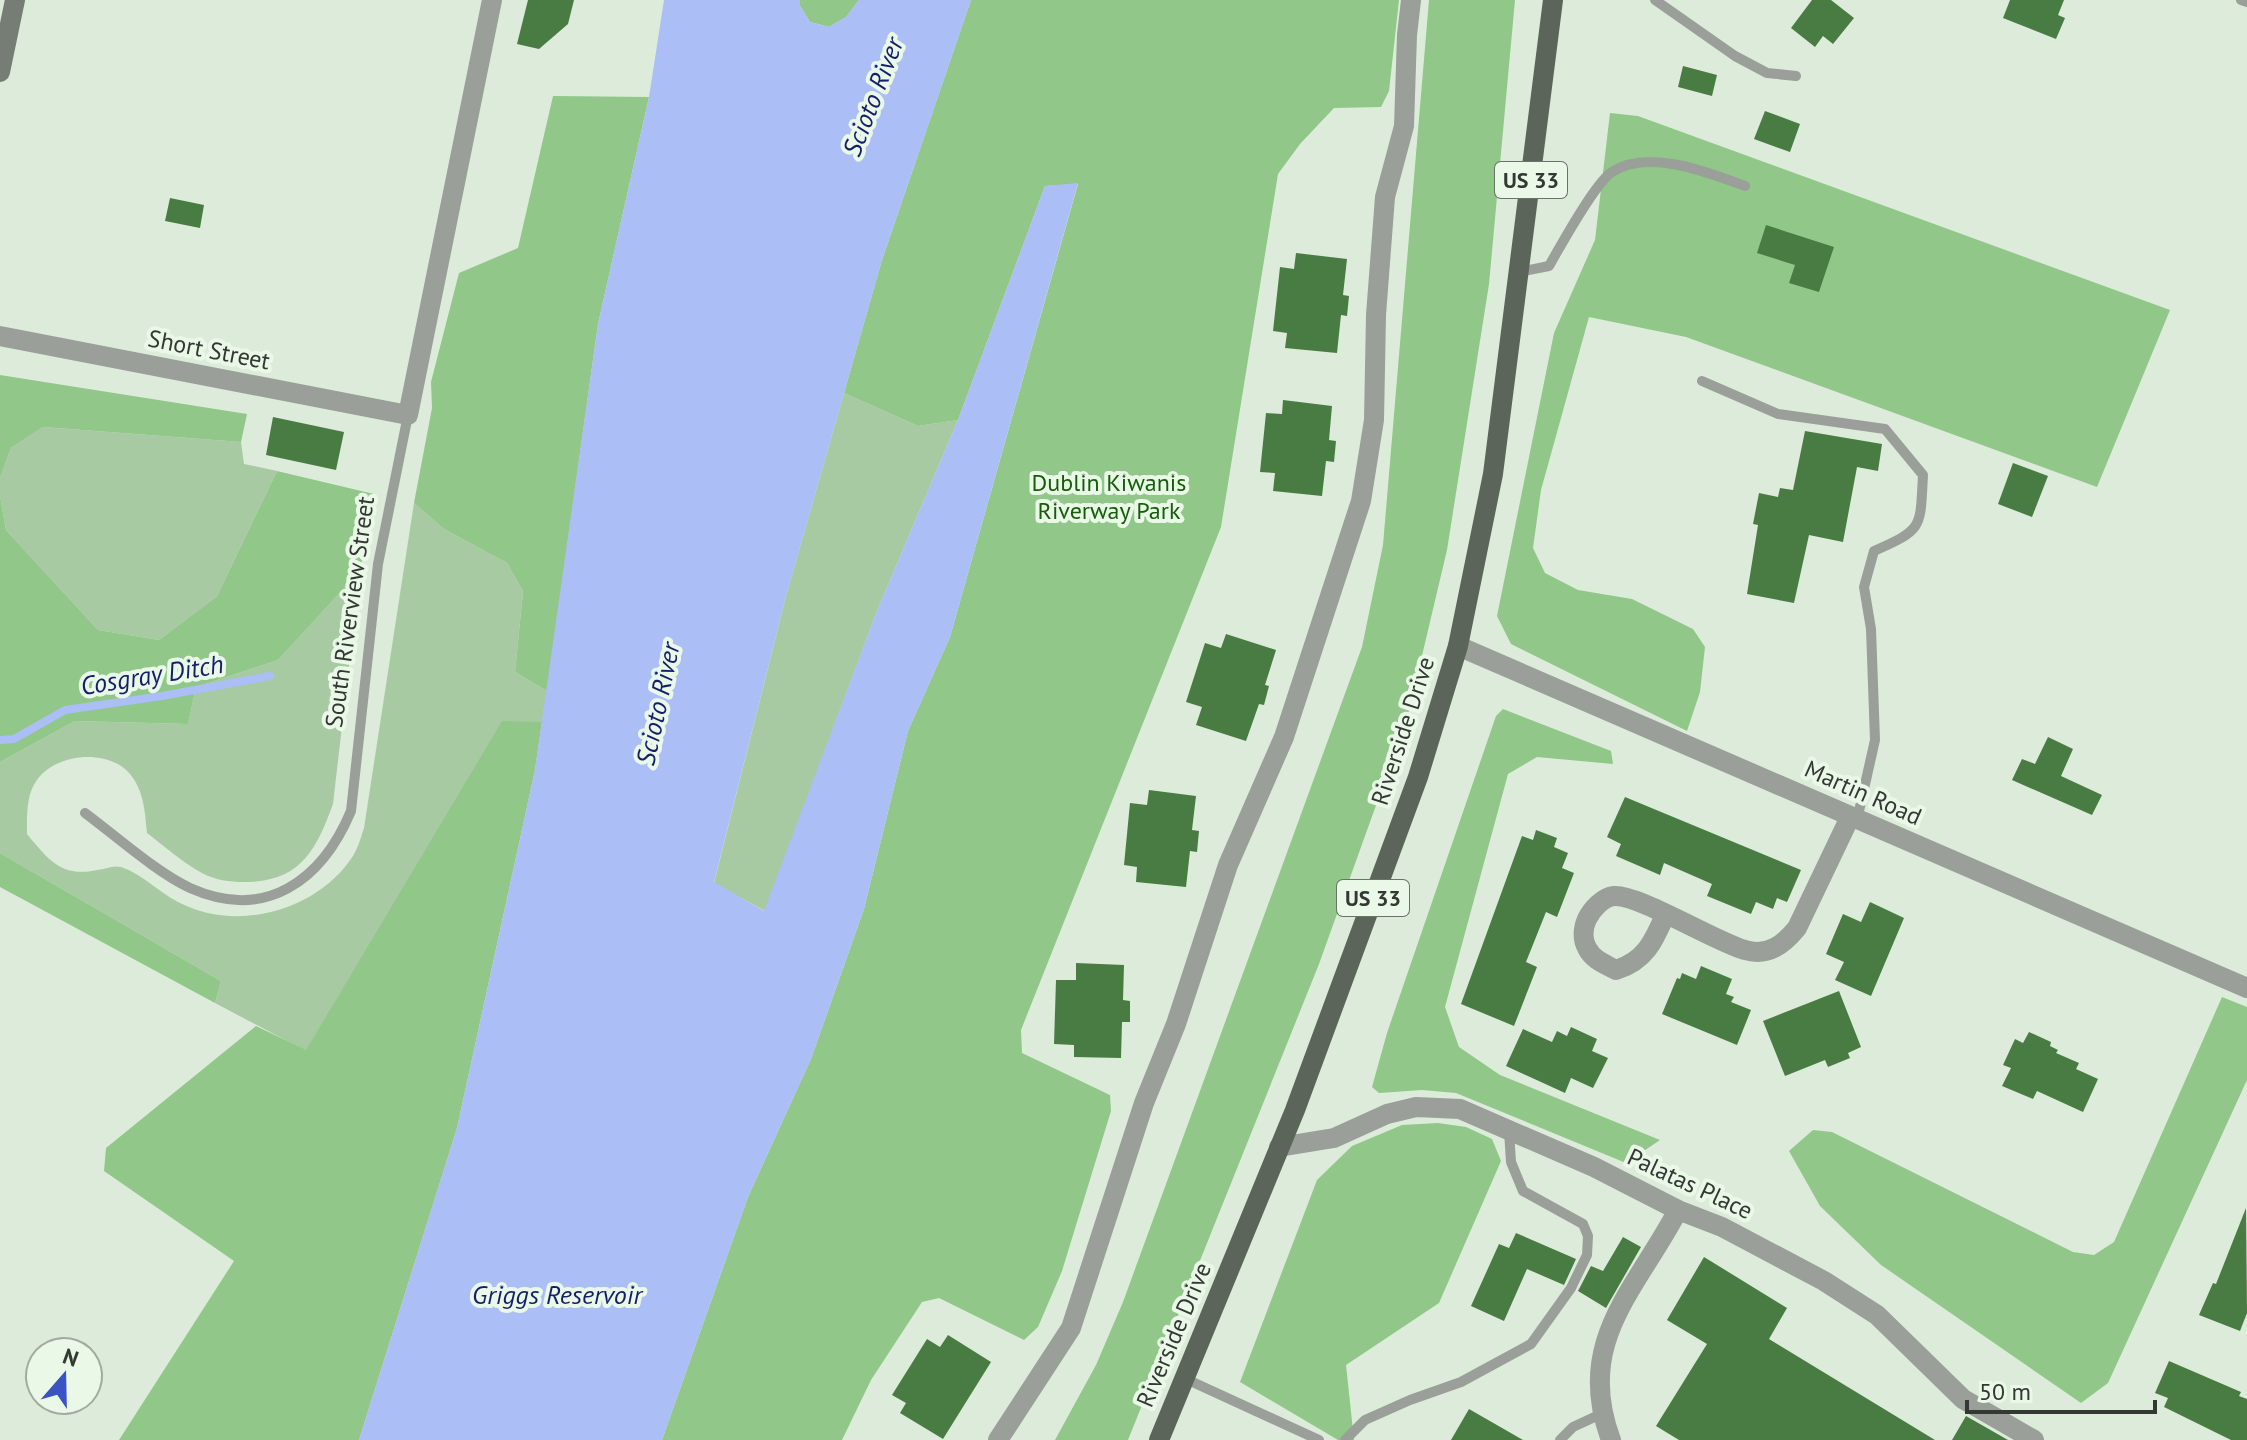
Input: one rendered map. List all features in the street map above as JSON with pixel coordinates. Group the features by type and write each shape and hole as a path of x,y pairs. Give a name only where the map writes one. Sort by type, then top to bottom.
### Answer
{"main road":[{"path":"0,72 15,0"},
{"name":"Riverside Drive","path":"1159,1440 1279,1147 1418,777 1458,646 1493,474 1553,0"}],"street":[{"name":"South Riverview Street","path":"408,415 492,0"},
{"path":"998,1440 1071,1328 1144,1103 1176,1024 1228,865 1284,737 1361,501 1374,420 1376,315 1385,197 1404,126 1411,0"},
{"name":"Short Street","path":"0,336 408,415"},
{"name":"Martin Road","path":"1458,646 2247,988"},
{"path":"1665,915 1745,951 1766,952 1784,943 1797,928 1853,818"},
{"name":"Palatas Place","path":"1279,1147 1334,1138 1387,1114 1416,1107 1460,1109 1594,1167 1678,1210 1736,1234 1824,1281 1877,1315 1963,1399 2034,1440"},
{"path":"1611,1440 1601,1414 1601,1353 1616,1313 1678,1210"}],"lane":[{"path":"1655,0 1735,56 1767,73 1796,76"},
{"path":"2241,0 2247,2"},
{"path":"1519,272 1549,266 1592,196 1612,172 1639,163 1688,165 1745,186"},
{"path":"1702,381 1778,414 1885,429 1923,475 1920,517 1909,536 1874,551 1864,587 1871,629 1875,740 1853,818"},
{"name":"South Riverview Street","path":"85,813 176,880 218,897 243,900 269,897 308,876 324,861 351,811 378,564 408,415"},
{"path":"1345,1440 1365,1420 1461,1382 1531,1344 1571,1288 1587,1255 1588,1236 1583,1224 1523,1191 1511,1162 1509,1131"},
{"path":"1186,1379 1319,1440"},
{"path":"1560,1440 1573,1427 1601,1414"}],"green space":[{"path":"800,0 859,0 846,17 829,27 810,22 800,6"},
{"name":"Dublin Kiwanis Riverway Park","path":"971,0 1399,0 1389,91 1381,107 1334,108 1300,144 1278,174 1221,527 1021,1030 1022,1053 1110,1095 1111,1111 1062,1271 1038,1327 1024,1340 939,1298 922,1302 871,1380 842,1440 662,1440 748,1197 811,1059 864,909 908,731 950,637 1078,184 1045,186 958,420 918,426 844,393 882,260"},
{"path":"1429,0 1515,0 1489,284 1447,550 1407,719 1319,964 1128,1440 1055,1440 1096,1365 1123,1302 1362,647 1383,545"},
{"path":"553,96 649,97 598,324 547,691 515,672 523,591 507,563 444,529 414,503 432,408 431,382 459,273 518,248"},
{"path":"1610,113 1638,116 2170,310 2097,487 1686,337 1589,317 1541,490 1533,548 1545,573 1578,590 1632,599 1693,629 1705,647 1700,692 1687,731 1511,644 1497,616 1554,333 1595,240"},
{"path":"0,375 247,414 241,442 43,427 11,448 0,478"},
{"path":"844,393 918,426 958,420 877,611 765,911 714,883 786,596"},
{"path":"43,427 241,442 244,464 277,471 217,596 159,640 98,630 6,530 0,478 11,448"},
{"path":"277,471 374,494 360,571 278,660 196,687 188,724 75,721 0,762 0,496 6,530 98,630 159,640 217,596"},
{"path":"414,503 444,529 507,563 523,591 515,672 547,691 542,722 502,722 306,1051 215,1003 221,981 0,853 0,762 75,721 188,724 196,687 278,660 360,571 333,804 312,849 292,870 263,881 244,882 217,879 195,869 147,833 138,787 130,774 109,760 82,757 56,764 37,780 28,806 27,834 56,864 65,869 85,872 121,867 178,902 201,911 225,916 250,916 297,903 319,891 338,875 353,856 364,828"},
{"path":"1503,709 1611,751 1613,764 1537,757 1508,774 1445,1007 1459,1047 1500,1075 1660,1140 1626,1163 1456,1093 1422,1090 1379,1093 1372,1087 1387,1033 1496,716"},
{"path":"502,721 542,722 535,770 457,1128 359,1440 119,1440 234,1261 104,1171 106,1148 256,1026 306,1050"},
{"path":"0,853 221,981 215,1003 0,887"},
{"path":"2222,997 2247,1007 2247,1080 2108,1383 2081,1403 1881,1265 1820,1206 1789,1151 1813,1130 1832,1132 2073,1252 2094,1255 2114,1242"},
{"path":"1438,1123 1466,1127 1492,1139 1501,1161 1439,1303 1346,1365 1354,1440 1338,1440 1240,1382 1317,1180 1352,1146 1402,1125"}],"water":[{"path":"664,0 800,0 800,6 810,22 829,27 846,17 859,0 971,0 882,260 786,596 714,882 764,911 877,611 958,420 1045,186 1078,183 950,637 908,731 864,909 811,1059 748,1197 662,1440 359,1440 457,1128 535,770 598,324 649,97"}],"building":[{"path":"528,0 574,0 568,24 539,49 517,44"},
{"path":"1812,0 1831,0 1854,18 1833,44 1823,36 1815,47 1791,28"},
{"path":"2010,0 2064,0 2058,15 2065,18 2056,39 2003,18"},
{"path":"1683,66 1717,75 1712,96 1678,87"},
{"path":"1765,111 1800,124 1790,152 1754,139"},
{"path":"170,198 204,205 200,228 165,221"},
{"path":"1766,225 1834,247 1819,292 1789,283 1795,265 1757,253"},
{"path":"1296,253 1347,259 1343,295 1349,296 1347,316 1341,315 1337,353 1285,348 1287,333 1273,331 1280,267 1294,269"},
{"path":"1283,400 1332,406 1329,440 1336,441 1334,462 1326,461 1322,496 1273,491 1275,473 1260,472 1266,413 1282,414"},
{"path":"273,417 344,432 336,470 266,455"},
{"path":"1805,431 1882,444 1878,471 1857,467 1843,542 1809,535 1794,603 1747,594 1758,525 1753,524 1759,493 1778,497 1780,488 1793,490"},
{"path":"2013,463 2048,476 2032,517 1998,504"},
{"path":"1226,634 1276,650 1265,685 1269,686 1264,705 1259,704 1246,741 1196,725 1202,707 1186,702 1205,643 1221,648"},
{"path":"2048,737 2073,749 2061,776 2102,795 2092,815 2012,780 2022,759 2035,764"},
{"path":"1149,790 1196,796 1192,830 1199,831 1197,852 1190,851 1186,887 1136,882 1137,867 1124,865 1130,803 1147,805"},
{"path":"1625,797 1801,870 1787,902 1777,898 1773,909 1756,902 1751,914 1707,896 1712,884 1664,863 1660,875 1616,856 1621,844 1607,837"},
{"path":"1536,830 1557,838 1554,847 1568,853 1562,868 1574,873 1557,917 1546,912 1526,962 1537,967 1514,1026 1461,1004 1522,836 1533,840"},
{"path":"1870,902 1904,918 1871,996 1835,980 1844,962 1826,954 1843,914 1861,922"},
{"path":"1076,963 1124,965 1123,1000 1130,1001 1130,1022 1122,1022 1121,1058 1074,1057 1074,1045 1054,1044 1056,980 1076,980"},
{"path":"1701,966 1732,979 1726,994 1734,997 1731,1002 1751,1010 1737,1045 1662,1014 1677,978 1680,979 1682,973 1696,979"},
{"path":"1839,991 1861,1047 1848,1053 1850,1058 1828,1067 1825,1060 1785,1076 1763,1021"},
{"path":"1571,1027 1597,1039 1592,1051 1608,1058 1593,1088 1571,1078 1565,1093 1506,1066 1523,1029 1552,1042 1557,1031 1567,1036"},
{"path":"2029,1032 2051,1042 2050,1046 2058,1050 2056,1053 2079,1063 2076,1069 2098,1079 2083,1112 2037,1091 2033,1099 2002,1086 2011,1068 2003,1065 2015,1039 2023,1043"},
{"path":"2246,1208 2247,1313 2240,1331 2199,1315 2213,1283 2216,1284"},
{"path":"1516,1233 1576,1259 1564,1285 1527,1269 1504,1321 1471,1306 1499,1244 1509,1248"},
{"path":"1623,1237 1641,1247 1606,1308 1578,1291 1591,1266 1603,1271"},
{"path":"1704,1257 1787,1308 1769,1339 1935,1440 1679,1440 1656,1426 1707,1344 1667,1320"},
{"path":"948,1335 991,1362 943,1439 900,1413 906,1403 892,1395 927,1339 940,1347"},
{"path":"2169,1361 2241,1392 2239,1396 2247,1399 2247,1440 2231,1440 2164,1407 2168,1398 2155,1393"},
{"path":"1469,1409 1523,1440 1451,1440"},
{"path":"1966,1416 2008,1440 1952,1440"}],"waterway":[{"name":"Cosgray Ditch","path":"0,740 14,739 65,710 270,676"}],"water label":[{"name":"Scioto River","path":"873,97"},
{"name":"Scioto River","path":"658,704"},
{"name":"Griggs Reservoir","path":"557,1295"}]}
